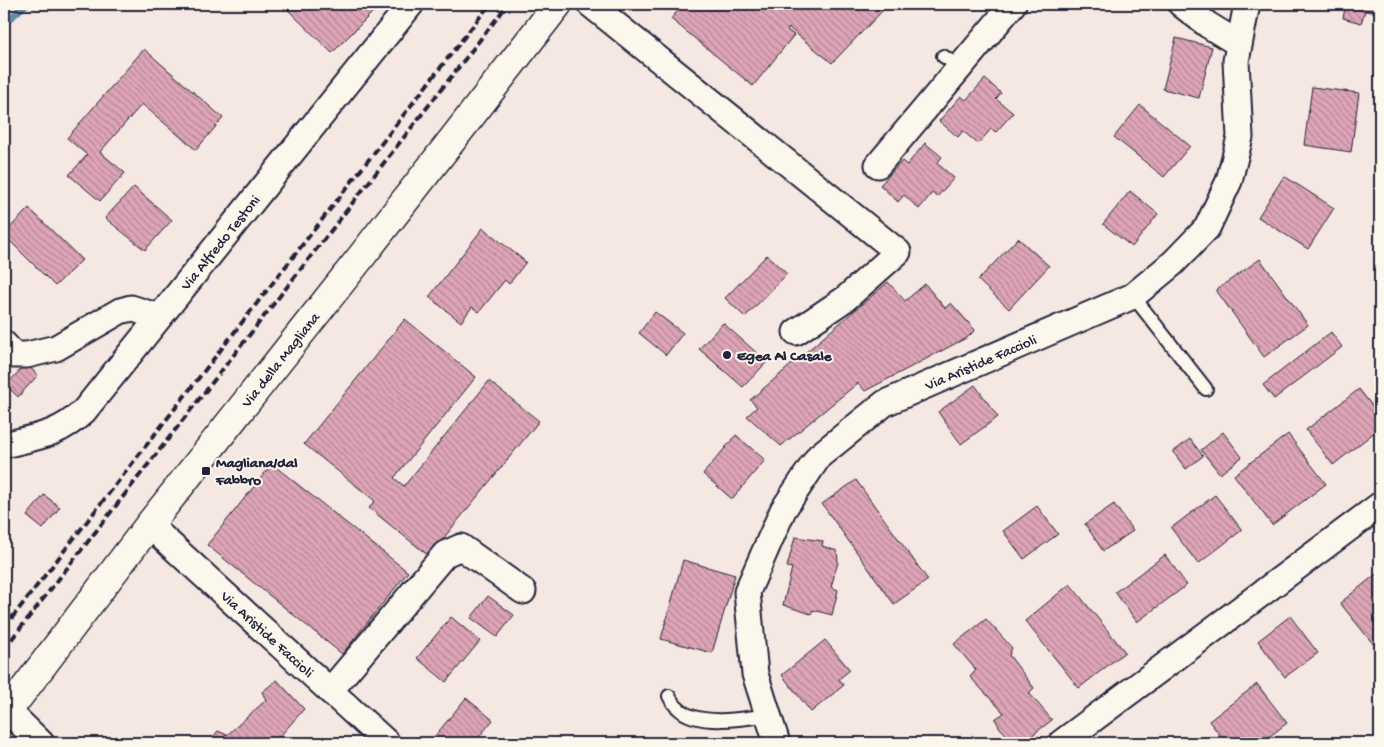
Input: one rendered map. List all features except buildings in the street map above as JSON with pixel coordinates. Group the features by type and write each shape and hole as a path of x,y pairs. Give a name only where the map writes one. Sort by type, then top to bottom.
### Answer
{"main road":[{"name":"Via della Magliana","path":"6,713 149,525 558,4"}],"street":[{"name":"Via Alfredo Testoni","path":"4,446 51,434 76,419 84,411 411,4"},
{"path":"590,4 898,252 845,299 796,332"},
{"path":"878,165 895,135 952,61 1013,4"},
{"path":"1181,4 1208,25 1239,44"},
{"name":"Via Aristide Faccioli","path":"777,743 755,674 747,592 783,510 819,456 885,403 1133,296 1173,263 1206,228 1229,181 1240,137 1236,61 1247,4"},
{"path":"7,356 27,355 56,348 120,311 131,308 159,317"},
{"path":"1061,743 1380,505"},
{"name":"Via Aristide Faccioli","path":"149,525 387,743"},
{"path":"330,691 445,554 461,547 523,591"},
{"path":"6,713 41,743"}],"lane":[{"path":"1133,296 1206,388"},
{"path":"669,696 678,710 696,719 740,719 768,715"}],"waterway":[{"path":"4,24 26,4"}],"railway":[{"path":"4,628 490,4"},
{"path":"4,649 508,4"}],"place":[{"name":"Egea Al Casale","path":"727,355"},
{"name":"Magliana/dal Fabbro","path":"206,471"}]}
